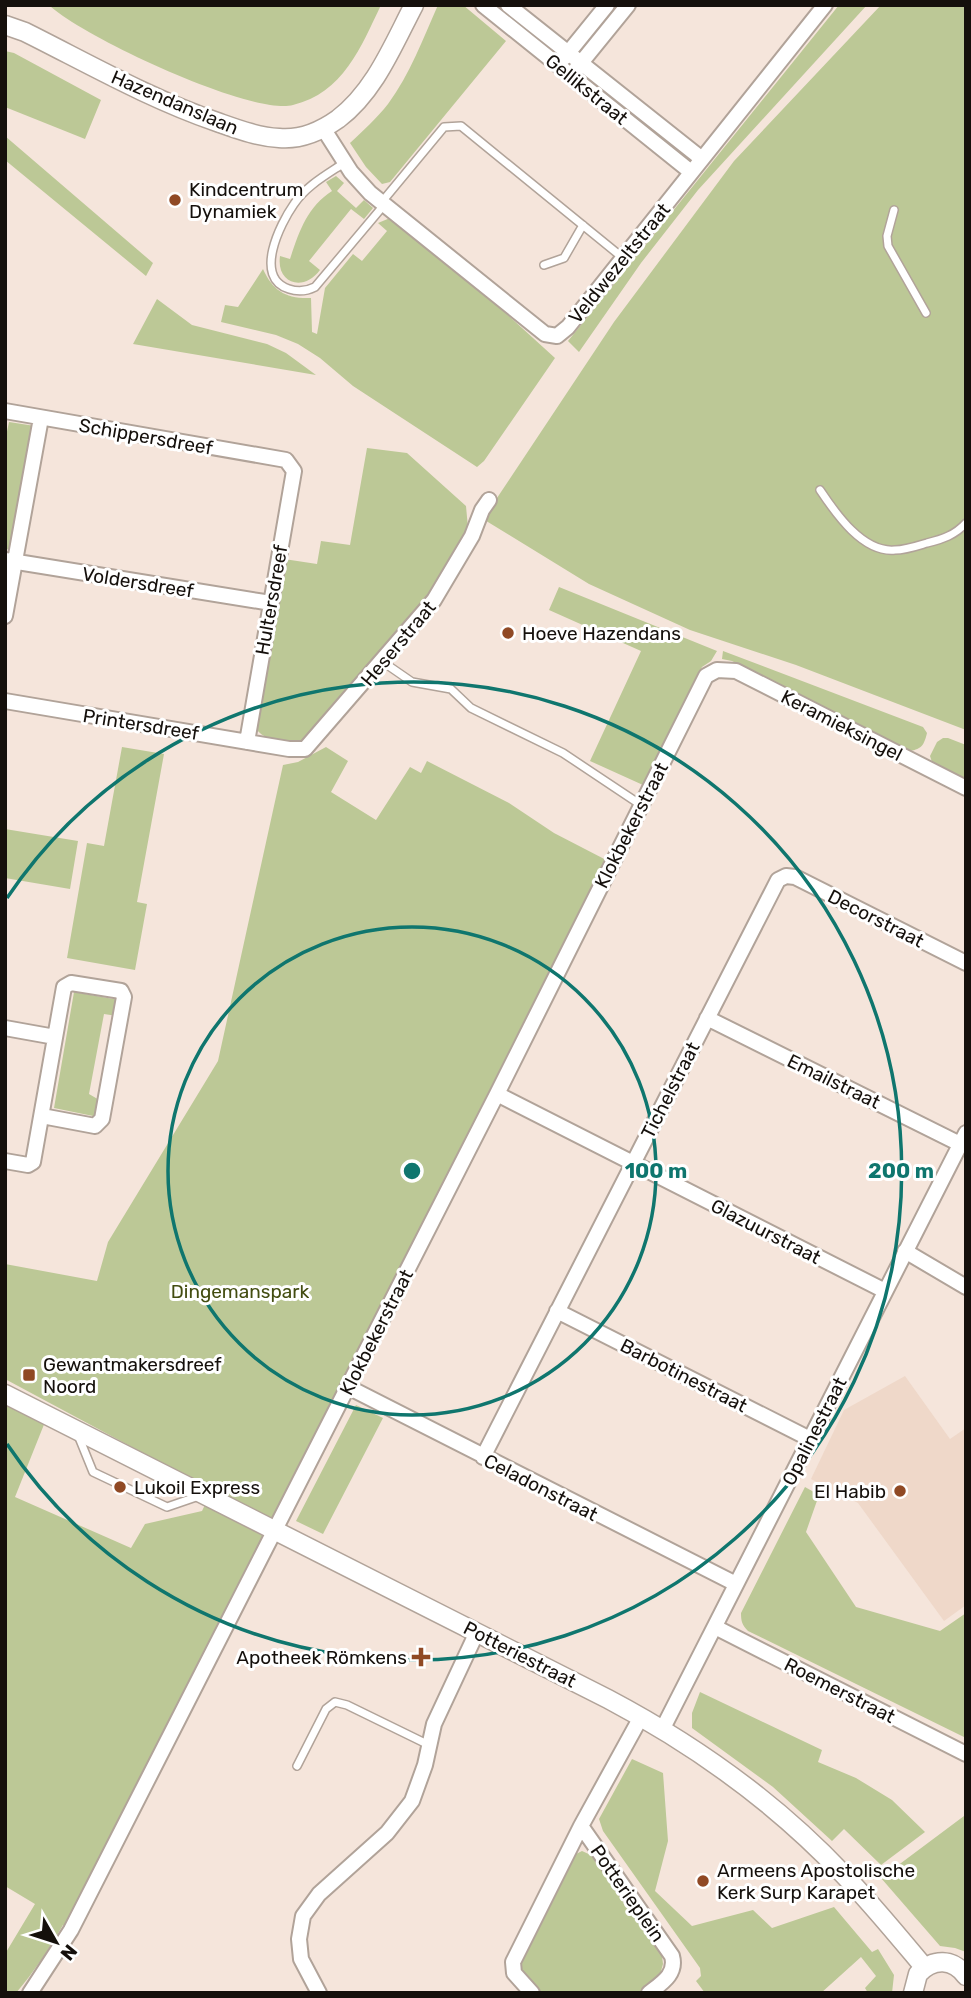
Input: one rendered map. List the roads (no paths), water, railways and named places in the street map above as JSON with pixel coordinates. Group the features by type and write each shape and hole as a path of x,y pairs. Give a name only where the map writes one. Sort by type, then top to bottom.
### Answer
{"street":[{"name":"Hazendanslaan","path":"5,25 25,32 164,102 237,129 289,138 323,128 348,110 370,87 414,5"},
{"name":"Gellikstraat","path":"483,5 691,172"},
{"name":"Gellikstraat","path":"508,5 702,159"},
{"path":"558,65 607,5"},
{"path":"571,76 628,5"},
{"name":"Veldwezeltstraat","path":"323,128 344,163 359,182 383,204 545,334 551,336 563,332 825,5"},
{"name":"Schippersdreef","path":"5,411 286,460"},
{"path":"5,616 10,561 41,418"},
{"name":"Hultersdreef","path":"247,741 294,471 286,460"},
{"name":"Heserstraat","path":"277,747 298,750 311,746 434,600 472,536 489,500"},
{"name":"Voldersdreef","path":"10,561 271,603"},
{"name":"Klokbekerstraat","path":"30,1993 71,1930 497,1094 706,676 717,670"},
{"name":"Keramieksingel","path":"717,670 736,671 966,788"},
{"name":"Printersdreef","path":"5,701 277,747"},
{"name":"Decorstraat","path":"786,876 795,877 966,963"},
{"name":"Tichelstraat","path":"483,1457 778,880 786,876"},
{"path":"5,1161 28,1165 33,1161 66,984 121,991 124,996 102,1119 95,1126 42,1116"},
{"name":"Emailstraat","path":"707,1018 963,1138"},
{"path":"5,1028 55,1037"},
{"name":"Glazuurstraat","path":"497,1094 884,1291"},
{"name":"Opalinestraat","path":"662,1730 963,1138"},
{"path":"905,1251 966,1287"},
{"name":"Barbotinestraat","path":"557,1311 810,1438"},
{"name":"Celadonstraat","path":"348,1387 736,1584"},
{"name":"Potteriestraat","path":"5,1394 477,1632 662,1730 753,1792 815,1846 883,1917 924,1968"},
{"name":"Roemerstraat","path":"715,1627 966,1754"},
{"path":"319,1993 301,1959 299,1938 303,1916 319,1894 387,1833 404,1812 418,1789 433,1724 477,1632"},
{"name":"Potterieplein","path":"531,1993 514,1973 513,1962 581,1826 641,1717"},
{"name":"Potterieplein","path":"581,1826 672,1956 672,1972 649,1993"},
{"path":"913,1993 916,1978 924,1968 937,1962 950,1963 966,1976"}],"lane":[{"path":"344,163 302,194 286,216 271,260 271,270 275,280 290,289 305,290 315,286 444,127 461,126 623,259"},
{"path":"894,210 887,236 888,246 926,313"},
{"path":"544,265 564,258 583,225"},
{"path":"820,491 852,531 875,547 893,551 942,539 957,533 966,523"},
{"path":"383,662 412,682 451,689 471,708 563,753 642,805"},
{"path":"66,1424 93,1472 167,1507 205,1494"},
{"path":"297,1766 327,1709 335,1702 347,1705 429,1745"}],"place":[{"name":"Kindcentrum Dynamiek","path":"175,200"},
{"name":"Hoeve Hazendans","path":"508,633"},
{"name":"Gewantmakersdreef Noord","path":"29,1375"},
{"name":"Lukoil Express","path":"120,1487"},
{"name":"El Habib","path":"900,1491"},
{"name":"Apotheek Römkens","path":"421,1657"},
{"name":"Armeens Apostolische Kerk Surp Karapet","path":"703,1881"}],"park label":[{"name":"Dingemanspark","path":"240,1291"}]}
